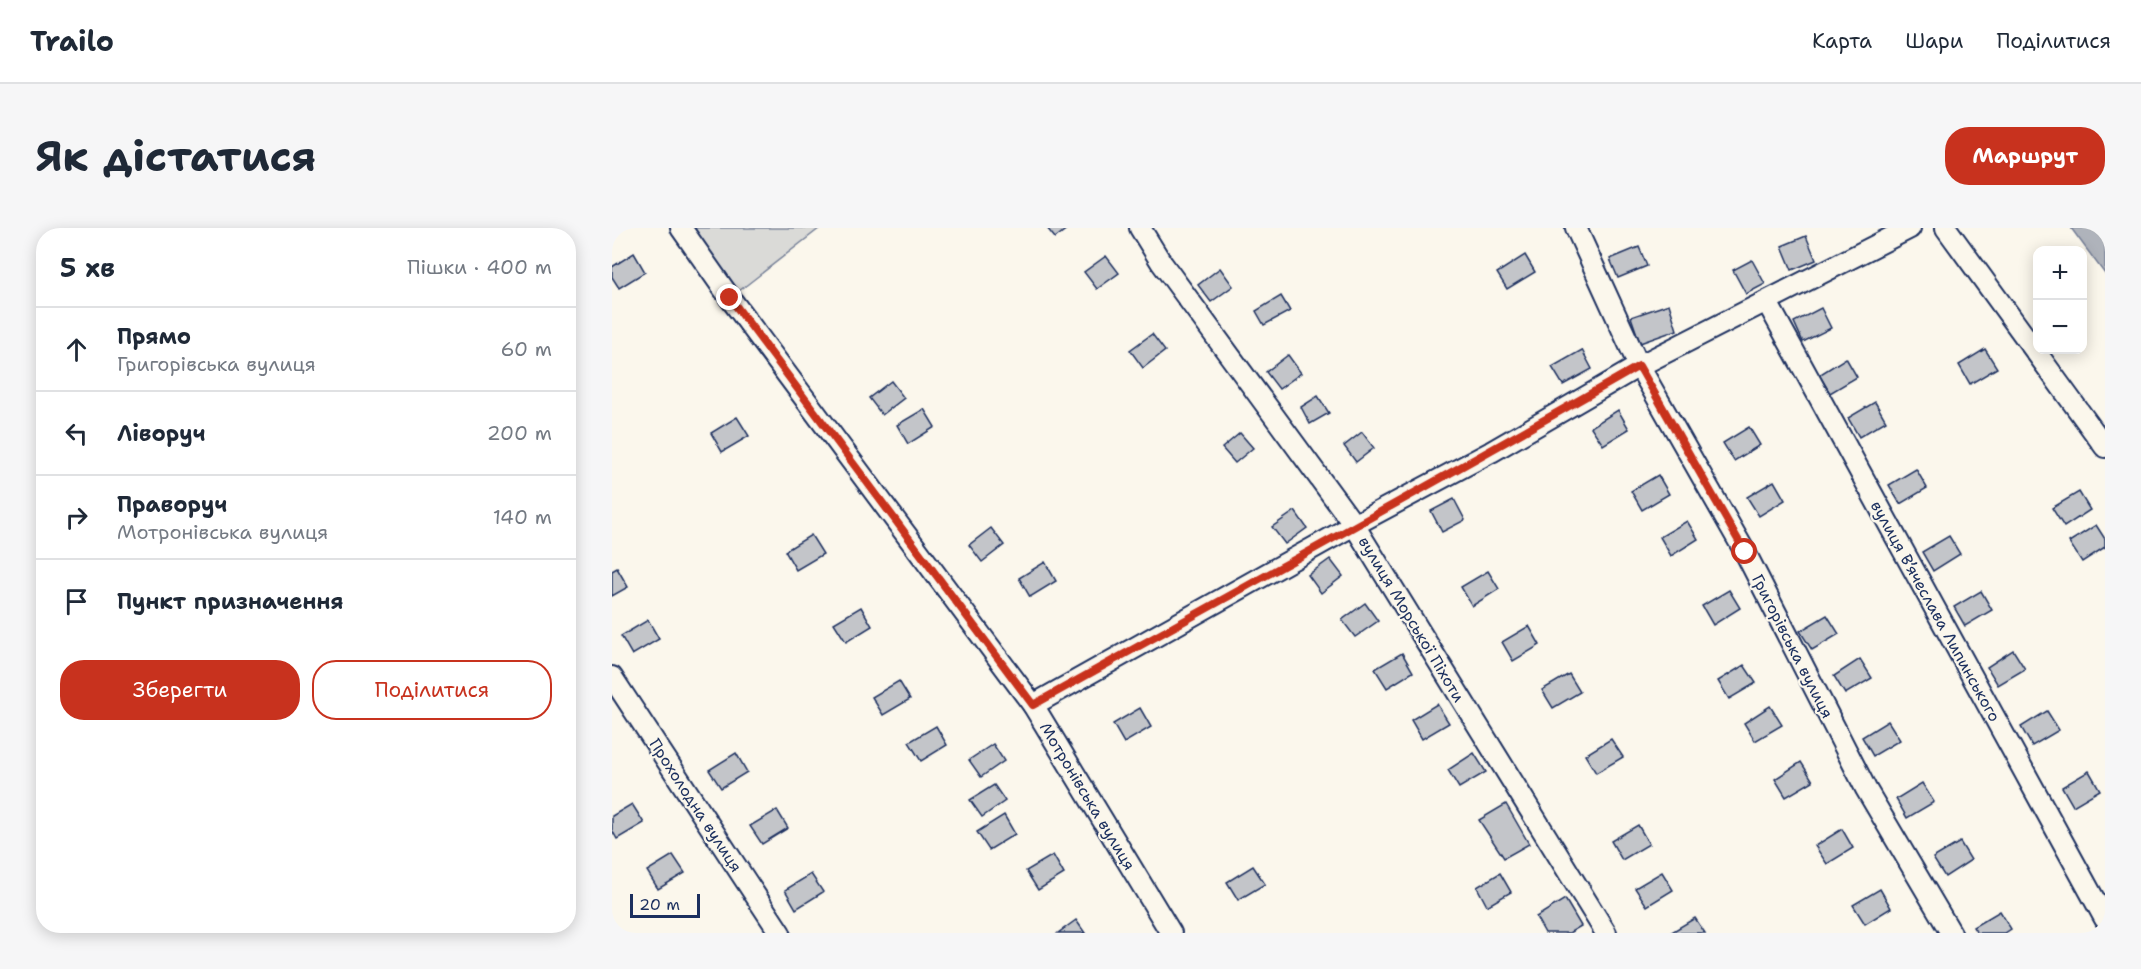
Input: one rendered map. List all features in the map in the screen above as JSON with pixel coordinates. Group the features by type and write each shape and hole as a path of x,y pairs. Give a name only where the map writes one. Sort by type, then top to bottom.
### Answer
{"street":[{"name":"Мотронівська вулиця","path":"681,228 730,298 1033,705 1171,933"},
{"name":"вулиця Морської Піхоти","path":"1140,228 1161,262 1354,525 1606,933"},
{"name":"Григорівська вулиця","path":"1576,228 1639,366 1745,552 1866,789 1951,933"},
{"path":"1033,705 1354,525 1491,452 1639,366 1910,228"},
{"path":"1946,228 2105,447"},
{"name":"вулиця В’ячеслава Липинського","path":"1767,302 2105,919"},
{"name":"Прохолодна вулиця","path":"612,677 780,933"}],"shaded area":[{"path":"679,228 820,228 730,298"},
{"path":"2071,228 2105,228 2105,274 2087,250 2087,246 2084,246"}],"building":[{"path":"1047,228 1068,228 1055,238"},
{"path":"1806,236 1816,260 1792,270 1782,246"},
{"path":"1639,247 1647,266 1618,278 1610,259"},
{"path":"634,253 645,272 619,288 612,277 612,267"},
{"path":"1525,255 1535,272 1507,289 1497,273"},
{"path":"1106,256 1119,273 1097,289 1084,272"},
{"path":"1752,260 1765,284 1746,294 1733,270"},
{"path":"1220,268 1233,286 1211,302 1198,285"},
{"path":"1281,296 1290,311 1264,325 1256,311"},
{"path":"1669,304 1677,330 1640,343 1631,317"},
{"path":"1821,308 1831,328 1803,342 1794,322"},
{"path":"1152,334 1165,351 1143,368 1130,350"},
{"path":"1985,349 1997,368 1970,384 1959,365"},
{"path":"1582,350 1592,369 1563,385 1552,367"},
{"path":"1288,355 1301,373 1279,389 1266,372"},
{"path":"1846,358 1857,377 1830,393 1819,375"},
{"path":"891,381 904,398 882,415 869,398"},
{"path":"1318,396 1329,413 1310,424 1301,407"},
{"path":"1875,402 1886,421 1859,437 1848,418"},
{"path":"924,409 935,427 908,444 897,425"},
{"path":"1618,410 1629,429 1603,445 1591,427"},
{"path":"737,417 749,436 722,452 711,433"},
{"path":"1749,427 1760,445 1734,461 1723,443"},
{"path":"1362,432 1374,448 1356,462 1344,446"},
{"path":"1240,433 1253,448 1235,463 1222,448"},
{"path":"1916,469 1927,488 1900,504 1889,485"},
{"path":"1658,475 1669,494 1642,510 1631,491"},
{"path":"1774,481 1785,500 1759,516 1747,497"},
{"path":"2079,492 2090,510 2064,527 2052,508"},
{"path":"1454,499 1465,520 1442,532 1431,511"},
{"path":"1295,511 1307,528 1285,544 1272,527"},
{"path":"1687,521 1698,539 1671,556 1660,537"},
{"path":"2096,525 2105,539 2105,547 2082,562 2069,542"},
{"path":"991,528 1004,545 982,562 969,545"},
{"path":"811,535 823,554 796,570 785,551"},
{"path":"1949,536 1960,554 1933,571 1922,552"},
{"path":"1330,559 1343,576 1321,593 1308,575"},
{"path":"1045,562 1056,581 1030,597 1019,578"},
{"path":"617,568 628,587 612,596 612,571"},
{"path":"1488,571 1499,589 1472,606 1461,587"},
{"path":"1729,590 1740,608 1713,625 1702,606"},
{"path":"1981,591 1992,610 1965,626 1954,607"},
{"path":"1365,603 1378,621 1355,637 1342,620"},
{"path":"861,607 872,626 846,642 834,623"},
{"path":"1827,615 1839,634 1812,650 1800,631"},
{"path":"648,620 659,639 632,655 621,636"},
{"path":"1529,626 1540,645 1513,661 1502,642"},
{"path":"2013,650 2025,669 1998,685 1987,667"},
{"path":"1402,653 1413,672 1387,688 1375,669"},
{"path":"1860,659 1872,678 1845,694 1834,676"},
{"path":"1744,665 1756,683 1729,699 1718,681"},
{"path":"1569,674 1580,692 1553,708 1542,690"},
{"path":"899,681 910,699 883,715 872,697"},
{"path":"1437,704 1449,723 1422,739 1411,720"},
{"path":"1770,706 1782,725 1755,741 1744,723"},
{"path":"1140,708 1151,727 1124,743 1113,724"},
{"path":"2047,711 2059,730 2032,746 2021,727"},
{"path":"1888,721 1900,740 1873,756 1862,737"},
{"path":"936,726 947,745 921,761 909,742"},
{"path":"1611,739 1623,757 1596,773 1585,755"},
{"path":"993,744 1004,761 981,777 969,760"},
{"path":"736,753 747,772 721,788 709,770"},
{"path":"1474,753 1486,772 1459,788 1448,770"},
{"path":"1801,762 1813,781 1786,797 1775,779"},
{"path":"2089,771 2100,790 2073,806 2062,787"},
{"path":"1922,783 1934,802 1907,818 1896,799"},
{"path":"994,785 1005,801 982,817 970,800"},
{"path":"632,804 644,823 617,839 612,830 612,816"},
{"path":"1506,804 1529,844 1504,858 1479,820"},
{"path":"777,810 788,828 762,844 750,826"},
{"path":"1004,815 1015,834 989,850 977,832"},
{"path":"1638,825 1649,844 1622,860 1611,841"},
{"path":"1842,829 1853,848 1827,864 1815,846"},
{"path":"1960,842 1971,860 1945,877 1933,858"},
{"path":"673,855 685,873 658,889 647,871"},
{"path":"1053,855 1064,874 1038,890 1026,871"},
{"path":"1253,866 1265,884 1238,900 1227,882"},
{"path":"1662,872 1673,890 1647,906 1635,888"},
{"path":"1500,873 1511,892 1487,906 1477,887"},
{"path":"811,874 823,892 796,909 785,890"},
{"path":"1880,889 1891,908 1865,924 1853,905"},
{"path":"1565,899 1581,926 1569,933 1545,933 1536,917"},
{"path":"2000,911 2011,929 2005,933 1977,933 1973,927"},
{"path":"1695,918 1705,933 1670,933"},
{"path":"1076,920 1085,933 1058,933"}],"route":[{"path":"730,298 1033,705 1354,525 1491,452 1639,366 1745,552"}]}
